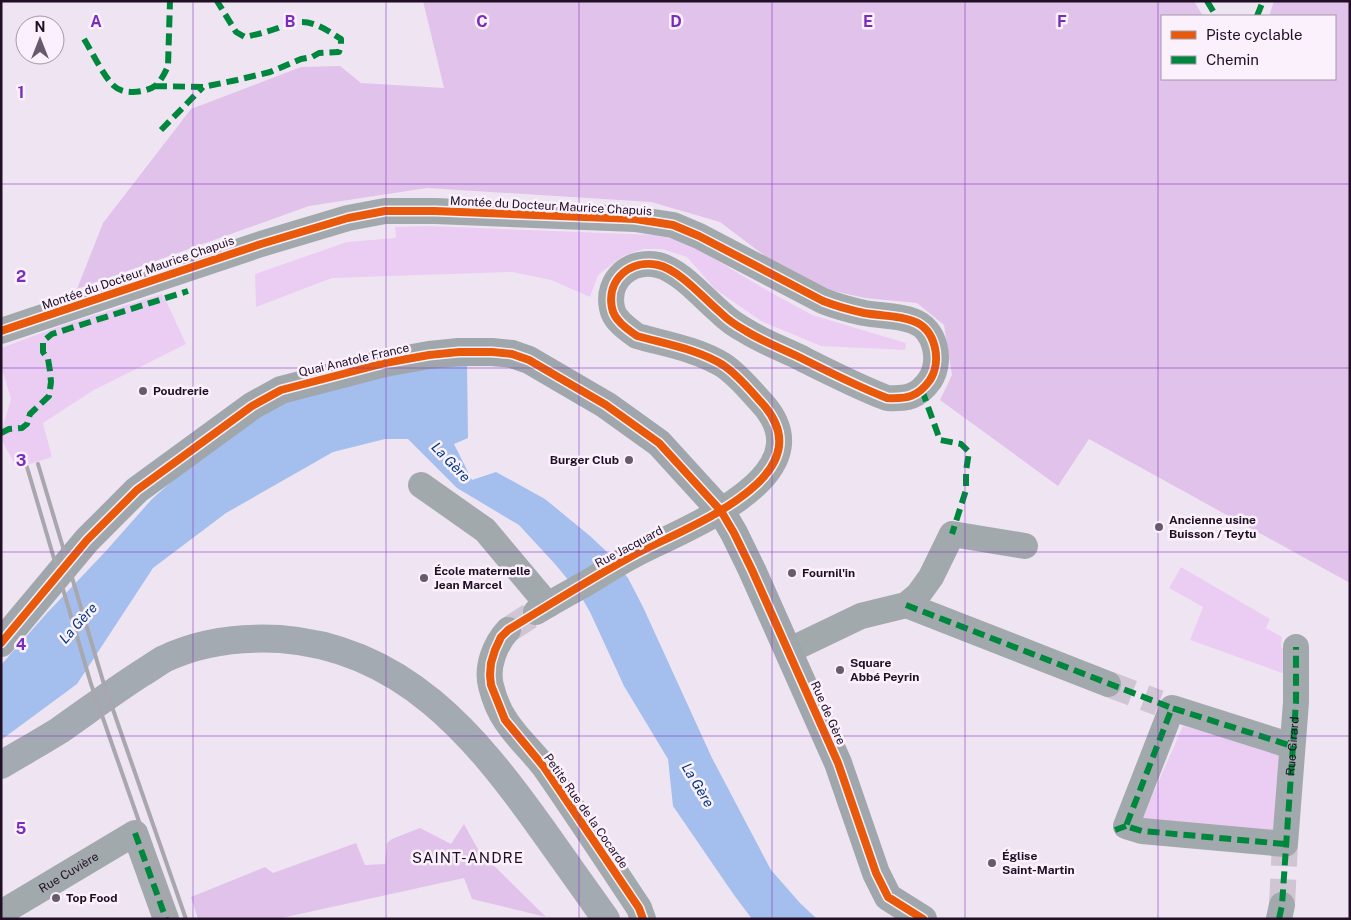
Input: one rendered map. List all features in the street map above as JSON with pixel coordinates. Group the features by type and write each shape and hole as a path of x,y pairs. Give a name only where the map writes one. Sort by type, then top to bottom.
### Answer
{"main road":[{"name":"Quai Anatole France","path":"1,643 87,540 137,490 252,406 281,390 385,362 429,355 492,352 512,354 529,360 606,405 659,443 722,511"},
{"name":"Rue de Gère","path":"722,511 734,533 838,763 876,873 888,897 921,918"},
{"path":"1,765 59,731 122,685 164,659 190,649 240,639 266,638 294,640 320,645 369,662 395,676 419,691 447,714 498,770 606,919"},
{"path":"1,787 59,731"}],"street":[{"name":"Montée du Docteur Maurice Chapuis","path":"1,332 261,244 348,218 385,211 435,211 625,219 673,225 698,236 823,302 863,313 915,321 927,331 935,344 935,367 931,378 922,390 911,397 900,399 887,398 816,366 746,331 722,315 681,277 668,268 656,264 642,264 629,268 619,276 613,286 612,309 628,330 637,336 700,354 723,365 739,378 770,411 778,426 779,447 769,469 748,492 722,511"},
{"name":"Rue Jacquard","path":"422,485 485,530 549,605 633,555 722,511"},
{"path":"788,651 861,616 906,605 918,595 931,578 952,534 1025,546"},
{"path":"906,605 1108,684"},
{"name":"Petite Rue de la Cocarde","path":"508,630 501,637 495,650 490,675 491,685 505,720 544,767 639,908 643,919"},
{"name":"Rue Girard","path":"1292,746 1166,705 1121,828 1285,844 1296,702 1296,647"},
{"name":"Rue Cuvière","path":"1,913 135,833 166,919"}],"shaded area":[{"path":"423,1 1194,1 1202,15 1161,15 1161,80 1336,80 1336,15 1269,15 1274,1 1350,1 1350,583 1089,439 1058,486 940,400 952,375 944,325 917,303 865,298 816,287 777,265 720,222 651,202 427,188 309,206 77,289 103,223 191,109 301,67 340,66 361,83 444,88"},
{"path":"429,226 675,237 812,315 906,343 905,350 821,346 761,321 715,289 687,257 662,249 644,249 623,256 598,275 590,297 551,280 512,272 332,278 256,307 255,274 347,242 396,238 395,227"},
{"path":"162,294 186,344 94,390 43,423 52,457 17,468 1,439 11,399 1,366 1,348 66,324"},
{"path":"1181,567 1270,619 1266,628 1282,637 1281,647 1293,654 1285,674 1190,640 1203,607 1169,588"},
{"path":"1183,726 1281,752 1279,831 1142,819"},
{"path":"464,824 479,851 546,917 472,899 464,878 277,919 198,919 191,897 265,867 273,873 356,843 365,865 385,864 387,843 392,839 420,828 451,844"}],"water":[{"name":"La Gère","path":"467,364 468,438 454,444 472,480 496,472 545,499 605,550 628,578 712,758 771,870 817,919 752,919 673,806 668,759 624,686 590,612 579,593 519,525 457,488 408,439 385,439 333,452 226,513 153,568 77,684 1,740 1,665 152,499 178,476 276,404 408,370"}],"tunnel":[{"path":"508,630 536,612"},
{"path":"1108,684 1159,703"},
{"path":"1282,905 1285,844"}],"railway":[{"path":"38,464 103,681 186,919"},
{"path":"27,467 91,684 173,919"}],"marked path":[{"path":"84,39 102,71 118,89 128,92 151,88 159,82 168,66 170,1"},
{"path":"155,86 203,87 270,72 319,53 339,52 341,39 323,28 307,22 294,23 245,37 236,32 217,1"},
{"path":"1207,1 1215,15"},
{"path":"1257,15 1263,1"},
{"path":"161,130 203,87"},
{"path":"1,433 9,429 22,428 27,424 30,414 49,396 50,371 48,359 43,352 43,341 52,334 188,291"},
{"path":"922,390 940,440 961,444 969,452 966,490 952,534"},
{"path":"906,605 1172,708"},
{"path":"1279,919 1282,905 1296,702 1296,647"},
{"path":"1285,844 1142,831 1126,826 1172,708 1292,746"},
{"path":"1115,830 1126,826"},
{"path":"135,833 166,919"}],"cycle path":[{"path":"1,331 261,244 348,218 385,211 435,211 635,219 673,225 699,236 823,301 864,313 907,319 921,325 932,338 935,346 936,364 934,372 926,386 912,396 887,398 743,329 733,323 683,279 666,268 648,264 630,268 617,280 613,288 611,298 613,312 625,327 637,336 692,351 723,365 761,402 778,429 777,454 764,477 741,497 712,515 616,565 508,630 501,637 491,663 491,685 505,720 544,767 639,908 643,919"},
{"path":"1,643 87,540 137,490 252,406 281,390 385,363 459,352 512,354 529,360 606,405 659,443 721,511 752,570 838,763 876,873 888,897 923,919"}],"place":[{"name":"Poudrerie","path":"143,391"},
{"name":"Burger Club","path":"629,460"},
{"name":"Ancienne usine Buisson / Teytu","path":"1159,527"},
{"name":"Fournil'in","path":"792,573"},
{"name":"École maternelle Jean Marcel","path":"424,578"},
{"name":"Square Abbé Peyrin","path":"840,670"},
{"name":"Église Saint-Martin","path":"992,863"},
{"name":"Top Food","path":"56,898"}],"district":[{"name":"SAINT-ANDRE","path":"468,858"}]}
